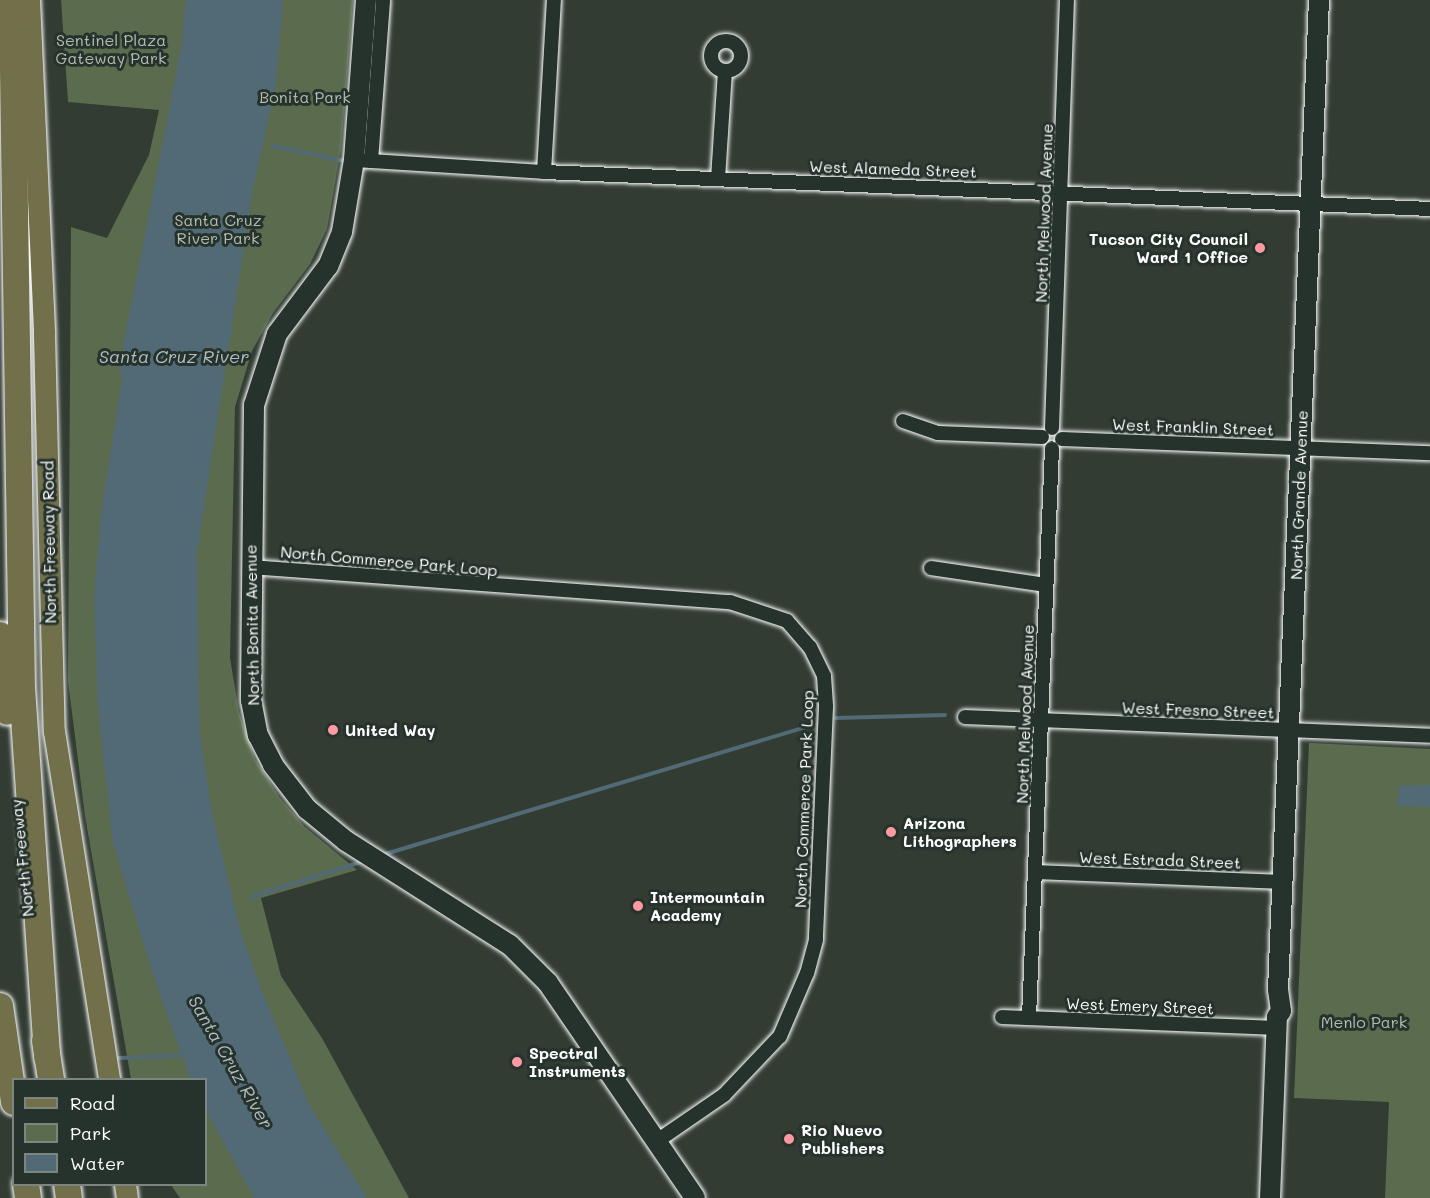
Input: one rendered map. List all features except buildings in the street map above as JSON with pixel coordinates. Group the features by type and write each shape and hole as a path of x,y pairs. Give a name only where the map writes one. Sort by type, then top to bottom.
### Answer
{"highway":[{"path":"12,0 22,688 49,1068"},
{"name":"North Freeway","path":"0,635 22,863 49,1068"},
{"path":"0,1006 12,1089"},
{"path":"0,1025 7,1058"}],"main road":[{"name":"North Freeway Road","path":"28,0 44,334 54,731 110,1078"}],"street":[{"name":"North Bonita Avenue","path":"363,161 366,0"},
{"name":"North Bonita Avenue","path":"383,0 363,161 344,227 328,266 277,334 263,367 254,405 251,454 251,700 258,735 273,765 307,809 346,841 510,945 548,983 695,1198"},
{"path":"544,172 554,0"},
{"name":"North Melwood Avenue","path":"1047,432 1061,192 1067,0"},
{"name":"North Grande Avenue","path":"1270,1198 1277,1023 1281,1011 1278,990 1319,0"},
{"path":"718,179 725,72"},
{"name":"West Alameda Street","path":"363,161 544,172 1430,209"},
{"path":"903,421 938,433 1047,432 1043,443 1057,443"},
{"name":"North Melwood Avenue","path":"1029,1018 1046,585 1057,443"},
{"name":"West Franklin Street","path":"1057,443 1430,453"},
{"name":"North Commerce Park Loop","path":"250,567 730,602 759,609 787,621 810,647 824,676 826,707 816,940 807,973 780,1036 724,1095 657,1141"},
{"path":"931,568 1046,585"},
{"name":"West Fresno Street","path":"965,717 1430,736"},
{"name":"West Estrada Street","path":"1036,872 1283,882"},
{"name":"West Emery Street","path":"1002,1017 1277,1023"}],"green space":[{"name":"Santa Cruz River Park","path":"61,0 353,0 341,149 327,229 310,264 273,313 252,351 235,407 230,658 239,712 255,759 280,798 305,827 357,870 261,898 281,976 322,1038 409,1198 180,1198 172,1186 207,1186 207,1078 131,1078 85,816 68,681 71,227 107,238 149,155 159,110 68,102"},
{"name":"Menlo Park","path":"1309,743 1430,749 1430,1198 1385,1198 1389,1102 1294,1098"}],"water":[{"name":"Santa Cruz River","path":"186,0 283,0 276,84 253,189 197,553 199,727 212,813 241,933 263,994 310,1106 367,1198 254,1198 207,1112 207,1078 190,1078 189,1075 153,975 113,843 98,708 94,596 102,506 122,380 120,363 182,43"},
{"path":"1430,785 1430,807 1398,806 1399,786"}],"waterway":[{"path":"273,146 345,161"},
{"path":"836,718 945,715"},
{"path":"382,855 815,724"},
{"path":"251,897 364,861"},
{"path":"119,1058 187,1055"}],"place":[{"name":"Tucson City Council Ward 1 Office","path":"1260,248"},
{"name":"United Way","path":"333,730"},
{"name":"Arizona Lithographers","path":"891,832"},
{"name":"Intermountain Academy","path":"638,906"},
{"name":"Spectral Instruments","path":"517,1062"},
{"name":"Rio Nuevo Publishers","path":"789,1139"}],"park label":[{"name":"Sentinel Plaza Gateway Park","path":"111,49"},
{"name":"Bonita Park","path":"305,97"}]}
